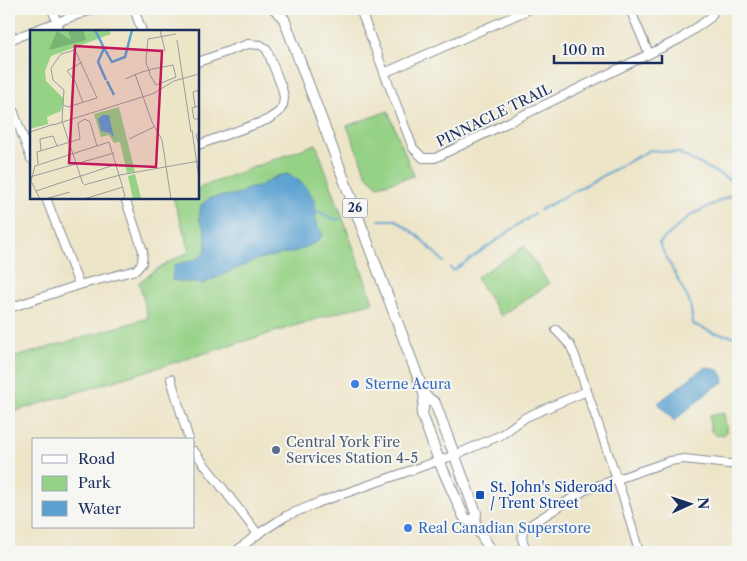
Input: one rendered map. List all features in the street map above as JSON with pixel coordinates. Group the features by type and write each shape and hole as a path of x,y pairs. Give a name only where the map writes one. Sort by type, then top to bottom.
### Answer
{"main road":[{"name":"26","path":"275,9 285,14 425,396 422,414 439,462 464,517 475,525 492,552"},
{"name":"26","path":"425,396 435,404 476,513 475,525"}],"street":[{"path":"52,9 60,30"},
{"path":"37,30 94,9"},
{"path":"134,9 142,30"},
{"name":"PINNACLE TRAIL","path":"360,9 412,148 423,158 435,158 680,39 710,18 715,9"},
{"path":"384,74 530,9"},
{"path":"630,9 649,54"},
{"path":"9,40 30,33"},
{"path":"199,62 248,44 261,45 267,50 284,98 279,112 267,120 199,145"},
{"path":"9,99 30,156"},
{"path":"46,199 79,286"},
{"path":"9,308 136,270 142,263 143,251 124,199"},
{"path":"556,330 570,346 587,391 617,479 639,552"},
{"path":"171,379 188,438"},
{"path":"235,552 286,516 320,502 455,456 501,435 526,417 587,391"},
{"path":"195,452 258,534"},
{"path":"529,552 523,544 521,535 524,528 585,490 670,461 684,459 738,465"}],"green space":[{"path":"388,111 414,176 378,186 367,176 347,126"},
{"path":"316,144 373,302 9,413 9,359 148,318 139,282 160,267 190,251 173,199 199,199 199,188"},
{"path":"524,246 549,284 501,316 476,278"},
{"path":"724,413 726,432 724,435 715,435 711,431 709,416"}],"water":[{"path":"288,174 297,179 311,194 316,209 316,222 323,234 317,242 294,252 258,259 202,284 172,280 174,265 195,260 206,251 205,229 199,220 201,205 210,198 238,194 247,189 258,187 277,176"},
{"path":"704,367 719,370 723,376 724,383 713,388 674,421 658,403"}],"waterway":[{"path":"540,210 650,150 679,153 738,184"},
{"path":"738,192 691,215 659,243 690,303 693,324 714,333 738,337"},
{"path":"315,210 333,219 340,219"},
{"path":"450,267 453,271 534,214"},
{"path":"379,220 396,220 418,236 444,262"}],"place":[{"name":"Sterne Acura","path":"355,384"},
{"name":"Central York Fire Services Station 4-5","path":"276,450"},
{"name":"St. John's Sideroad / Trent Street","path":"480,495"},
{"name":"Real Canadian Superstore","path":"408,528"}]}
